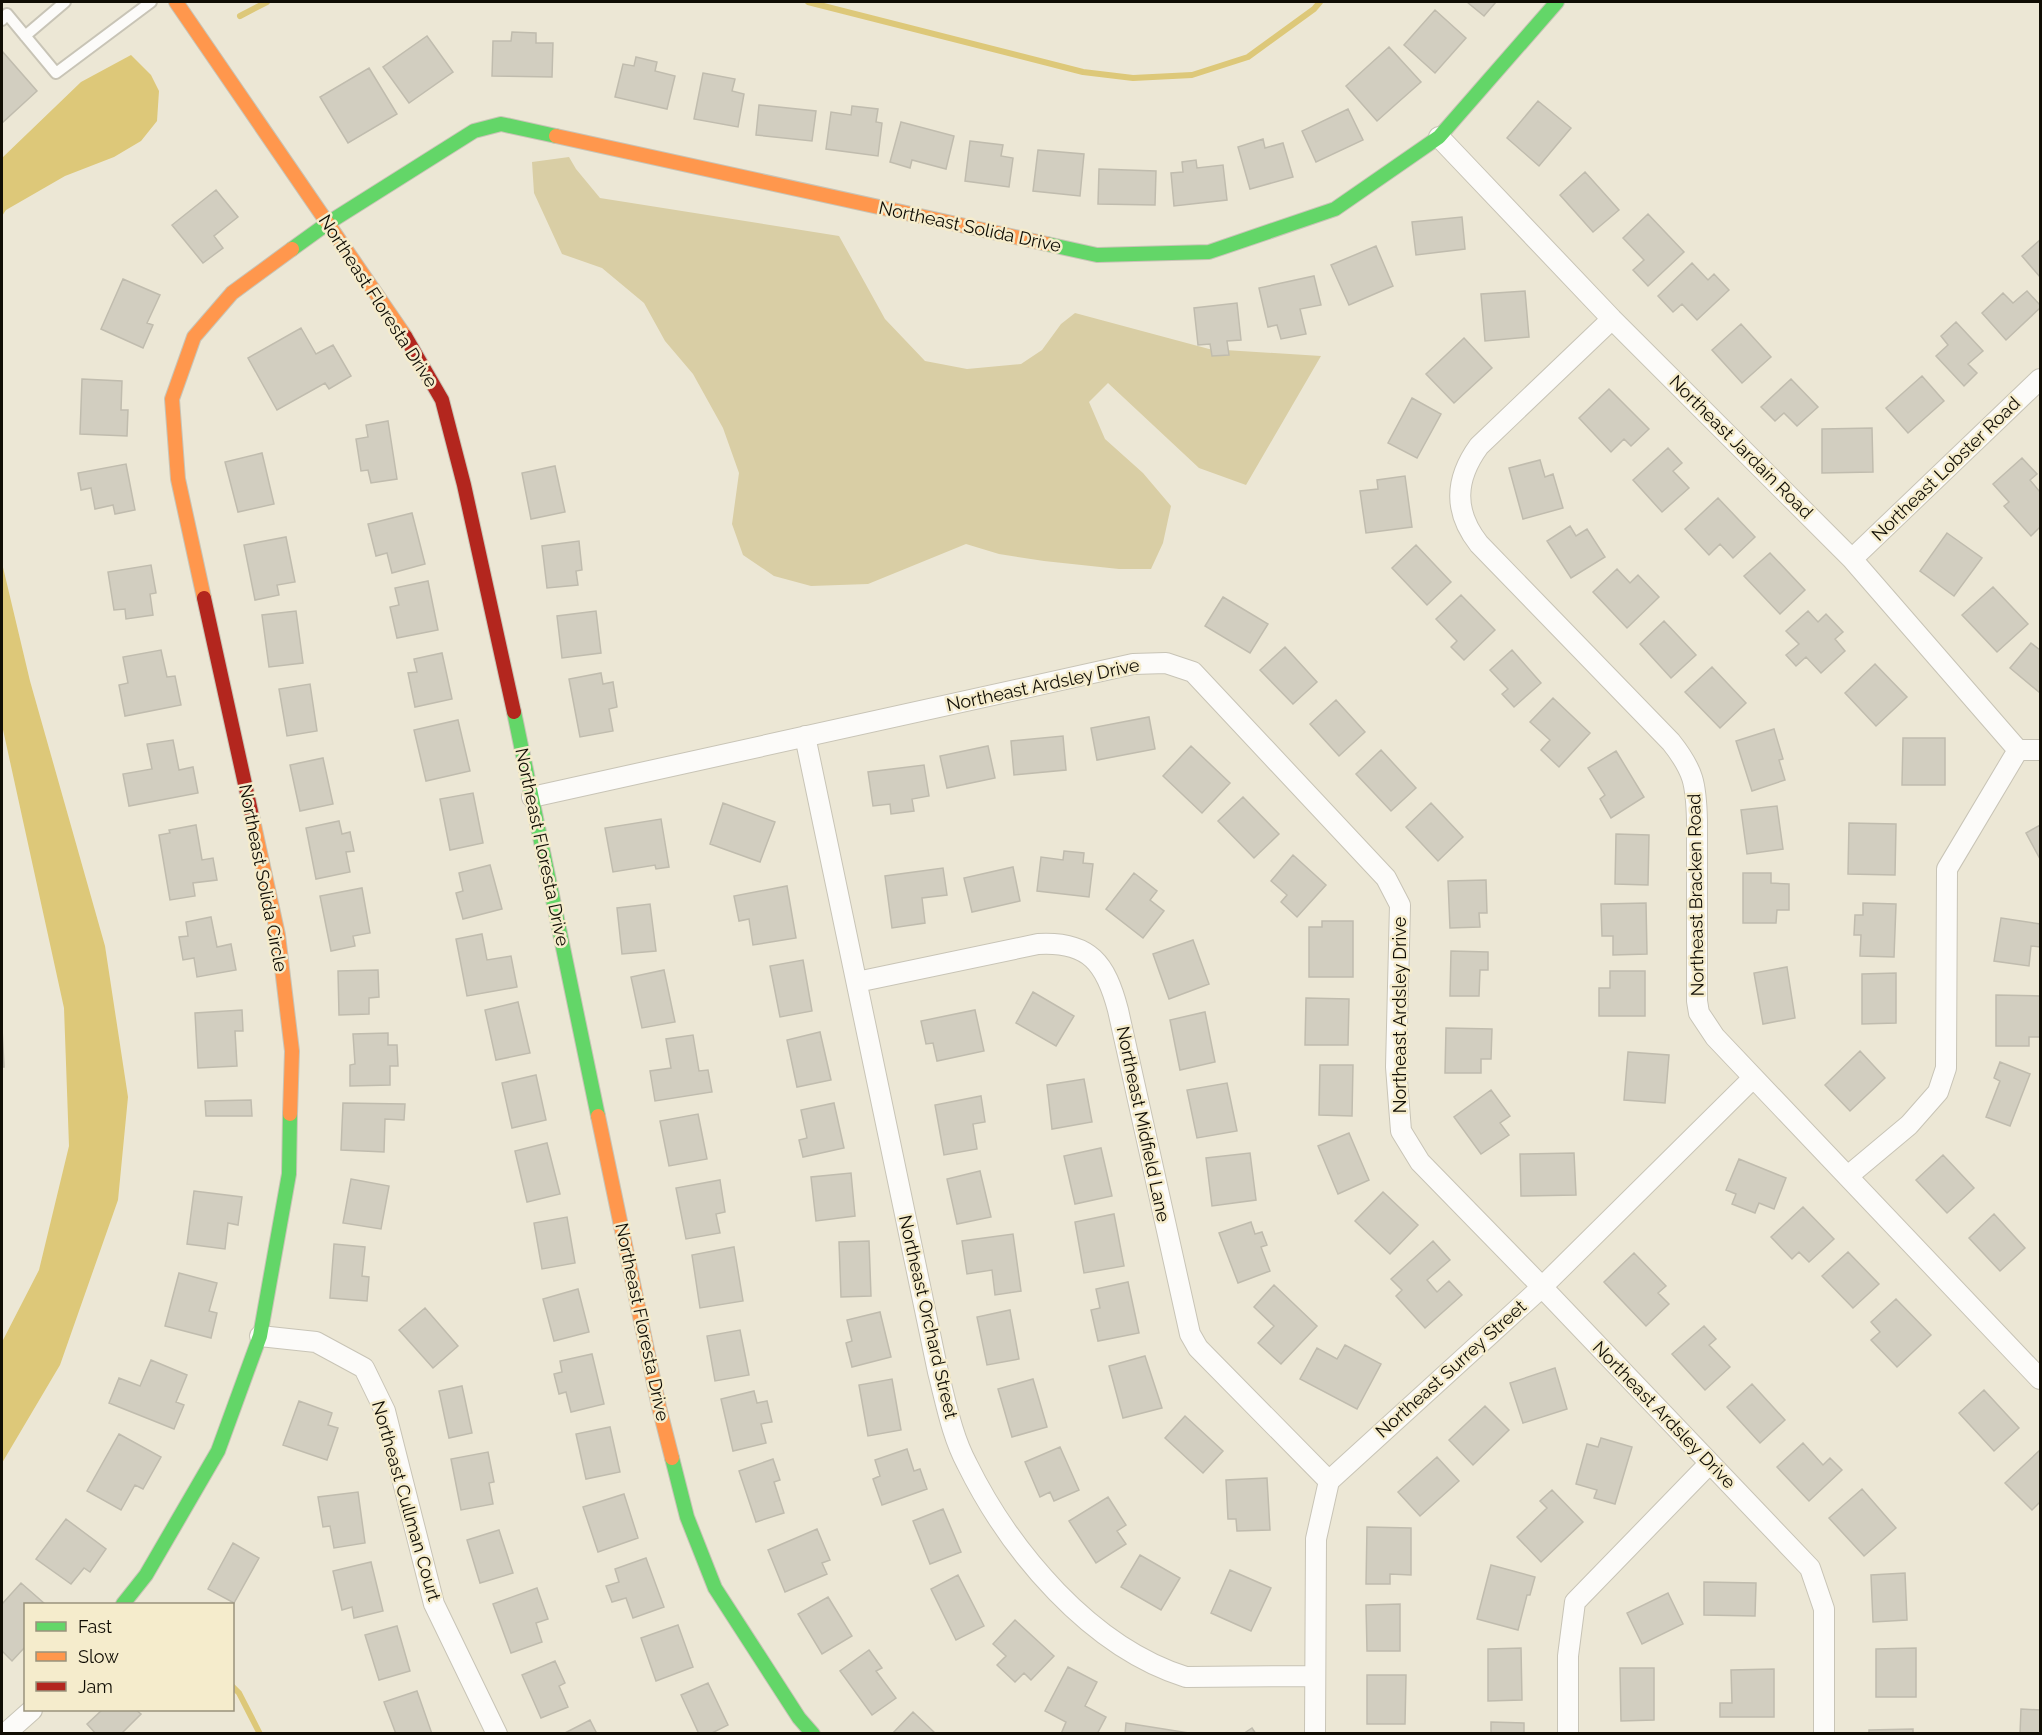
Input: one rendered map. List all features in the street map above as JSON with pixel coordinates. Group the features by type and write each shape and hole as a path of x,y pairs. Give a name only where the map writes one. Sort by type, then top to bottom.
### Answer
{"street":[{"name":"Northeast Floresta Drive","path":"176,2 404,334 442,400 465,485 657,1396 687,1517 715,1588 799,1718 813,1734"},
{"name":"Northeast Solida Drive","path":"328,223 474,131 501,124 1097,255 1209,252 1335,209 1439,136 1557,2"},
{"name":"Northeast Jardain Road","path":"1439,136 1612,319 1852,559 2018,750"},
{"name":"Northeast Solida Circle","path":"125,1603 146,1575 218,1451 260,1336 289,1174 292,1051 278,935 178,480 172,399 194,337 232,293 328,223"},
{"name":"Northeast Bracken Road","path":"1612,319 1479,446 1469,460 1464,475 1460,505 1465,521 1479,544 1671,742 1688,764 1694,785 1697,811 1697,1001 1706,1025 1753,1078 2040,1379"},
{"name":"Northeast Lobster Road","path":"1852,559 2036,391"},
{"name":"Northeast Ardsley Drive","path":"532,797 1132,664 1166,663 1193,672 1386,878 1400,905 1396,1067 1401,1131 1420,1162 1810,1568 1824,1609 1824,1734"},
{"name":"Northeast Orchard Street","path":"805,736 938,1372 952,1424 966,1462 988,1502 1030,1561 1052,1587 1084,1617 1116,1642 1167,1671 1186,1677 1314,1676"},
{"path":"1848,1176 1909,1125 1938,1092 1946,1068 1947,869 2018,750 2040,750"},
{"name":"Northeast Midfield Lane","path":"857,982 1054,943 1076,949 1094,958 1100,964 1112,987 1118,1010 1190,1335 1198,1348 1329,1481"},
{"name":"Northeast Surrey Street","path":"1329,1481 1542,1287 1753,1078"},
{"name":"Northeast Cullman Court","path":"260,1336 316,1342 364,1368 385,1411 434,1604 497,1734"},
{"path":"1569,1734 1568,1656 1575,1602 1710,1463"},
{"path":"1315,1734 1316,1539 1329,1481"},
{"path":"5,1734 31,1711"}],"lane":[{"path":"25,36 65,2"},
{"path":"2,20 8,14 56,73 151,2"}],"shaded area":[{"path":"131,55 151,75 159,91 157,121 141,141 114,157 65,176 6,210 2,216 2,158 81,82"},
{"path":"569,157 600,198 839,236 885,319 925,361 967,369 1021,364 1042,350 1061,324 1075,313 1209,349 1321,356 1246,485 1199,468 1108,383 1089,402 1105,439 1143,473 1171,506 1163,543 1151,569 1119,569 1044,561 999,554 966,544 868,584 811,586 774,576 743,555 732,524 739,473 723,428 693,374 665,341 644,303 602,268 562,254 534,193 532,162"},
{"path":"2,563 30,681 105,946 128,1097 118,1200 60,1365 2,1463 2,1342 39,1270 69,1146 64,1008 2,725"}],"building":[{"path":"1467,2 1496,2 1484,16"},
{"path":"1435,10 1466,38 1435,73 1404,45"},
{"path":"512,32 536,33 536,43 553,43 552,77 492,76 493,41 511,41"},
{"path":"427,36 453,72 409,103 383,67"},
{"path":"1389,47 1421,82 1377,121 1346,86"},
{"path":"2,51 37,91 2,123"},
{"path":"636,57 657,62 655,71 675,76 667,109 615,97 623,64 634,66"},
{"path":"369,68 397,114 348,143 320,97"},
{"path":"703,73 735,79 732,91 744,94 738,127 694,119"},
{"path":"1538,101 1571,128 1539,166 1507,138"},
{"path":"759,105 816,111 812,141 756,135"},
{"path":"852,106 878,109 876,122 882,123 878,156 826,149 831,112 851,115"},
{"path":"1348,109 1363,140 1316,162 1302,131"},
{"path":"901,122 954,136 946,169 912,160 910,168 890,162"},
{"path":"1263,139 1265,148 1283,143 1293,177 1250,189 1238,147"},
{"path":"970,141 1003,145 1001,156 1013,158 1009,187 965,181"},
{"path":"1038,150 1084,154 1080,196 1033,191"},
{"path":"1196,160 1197,168 1223,165 1227,200 1174,206 1171,173 1183,172 1182,162"},
{"path":"1099,169 1156,171 1155,205 1098,204"},
{"path":"1585,172 1619,210 1593,232 1560,195"},
{"path":"216,190 238,217 214,236 223,248 203,263 172,225"},
{"path":"1648,214 1684,252 1648,286 1633,270 1644,260 1623,238"},
{"path":"1462,217 1465,249 1416,255 1412,222"},
{"path":"2040,240 2040,277 2022,256"},
{"path":"1376,246 1393,286 1349,305 1331,265"},
{"path":"1692,263 1708,280 1714,274 1729,290 1697,320 1682,304 1673,312 1658,296"},
{"path":"1314,276 1321,305 1300,309 1306,334 1281,339 1277,325 1268,327 1259,288"},
{"path":"123,279 160,295 147,323 153,325 143,348 101,329"},
{"path":"1525,291 1529,337 1485,341 1481,294"},
{"path":"2027,291 2040,305 2040,308 2006,340 1982,313 2003,293 2013,303"},
{"path":"1237,303 1241,340 1227,341 1229,355 1212,356 1210,344 1198,345 1194,308"},
{"path":"1956,322 1983,351 1968,364 1977,373 1964,386 1936,356 1948,345 1941,336"},
{"path":"1741,324 1771,357 1742,383 1712,350"},
{"path":"301,328 316,354 333,345 351,376 329,389 325,383 277,410 248,358"},
{"path":"1464,338 1492,368 1454,403 1426,374"},
{"path":"1922,376 1944,401 1908,433 1886,408"},
{"path":"82,379 122,381 121,410 128,410 127,436 80,434"},
{"path":"1791,379 1818,407 1797,426 1784,413 1775,421 1761,407"},
{"path":"1609,389 1649,429 1631,446 1624,439 1611,452 1579,418"},
{"path":"1412,398 1441,414 1417,458 1388,443"},
{"path":"388,421 397,479 371,483 368,470 361,471 356,439 368,437 366,425"},
{"path":"1872,428 1873,472 1822,473 1822,429"},
{"path":"1668,448 1682,463 1673,471 1689,488 1662,512 1633,480"},
{"path":"262,453 274,504 238,512 225,462"},
{"path":"2022,458 2037,474 2030,480 2040,492 2040,527 2031,536 2004,506 2009,502 1993,484"},
{"path":"1540,460 1545,477 1553,474 1563,508 1523,519 1509,468"},
{"path":"126,464 135,510 115,514 113,505 95,509 91,488 81,490 78,473"},
{"path":"555,466 565,512 531,519 522,473"},
{"path":"1405,476 1412,527 1366,533 1360,491 1378,489 1377,480"},
{"path":"1718,498 1755,537 1733,558 1720,544 1709,555 1685,529"},
{"path":"412,513 425,564 392,573 387,553 376,556 368,524"},
{"path":"1570,526 1576,536 1587,529 1605,557 1571,578 1547,541"},
{"path":"1947,533 1982,558 1954,596 1920,571"},
{"path":"286,537 295,582 277,585 279,595 255,600 244,545"},
{"path":"579,541 582,570 576,571 578,585 547,588 542,546"},
{"path":"1416,545 1451,582 1427,605 1392,568"},
{"path":"1770,553 1805,590 1780,614 1744,576"},
{"path":"151,565 156,593 150,594 153,615 126,619 125,609 114,610 108,572"},
{"path":"1617,569 1630,583 1638,575 1659,597 1627,628 1593,592"},
{"path":"428,581 438,630 397,638 390,607 399,605 395,588"},
{"path":"1993,587 2028,624 1997,652 1962,615"},
{"path":"1461,595 1495,630 1464,660 1451,647 1457,641 1436,619"},
{"path":"1223,597 1268,624 1250,653 1205,626"},
{"path":"296,611 303,663 269,667 262,615"},
{"path":"596,611 601,653 562,658 557,616"},
{"path":"1808,611 1818,622 1826,614 1843,632 1835,639 1845,651 1821,673 1806,657 1796,666 1786,655 1799,644 1786,631"},
{"path":"1664,621 1696,655 1671,678 1640,644"},
{"path":"2031,643 2040,650 2040,693 2010,668"},
{"path":"1285,647 1317,682 1293,704 1260,670"},
{"path":"161,650 167,677 175,676 181,705 125,716 119,685 128,683 123,657"},
{"path":"1512,650 1541,683 1514,707 1502,694 1508,689 1490,670"},
{"path":"442,653 452,699 415,707 408,673 417,672 414,659"},
{"path":"1875,664 1907,697 1876,726 1845,693"},
{"path":"1712,667 1746,703 1720,728 1685,692"},
{"path":"601,673 603,684 613,682 617,707 609,709 613,731 580,737 569,679"},
{"path":"310,684 317,731 287,736 279,689"},
{"path":"1553,698 1590,733 1559,767 1541,750 1550,740 1530,722"},
{"path":"1336,700 1365,732 1339,756 1310,724"},
{"path":"1149,717 1155,749 1097,760 1091,728"},
{"path":"458,720 470,771 426,781 414,730"},
{"path":"1774,729 1783,759 1779,760 1785,780 1752,791 1736,741"},
{"path":"1063,736 1066,770 1014,775 1011,741"},
{"path":"1903,738 1945,738 1945,785 1902,785"},
{"path":"173,740 179,770 193,767 198,793 129,806 123,774 152,769 147,744"},
{"path":"988,746 995,778 947,788 940,756"},
{"path":"1191,746 1230,783 1202,813 1163,776"},
{"path":"1381,750 1416,788 1391,811 1356,774"},
{"path":"1616,751 1644,797 1611,818 1600,799 1605,795 1588,768"},
{"path":"323,758 333,804 300,811 290,765"},
{"path":"924,765 929,796 912,799 914,811 891,814 890,804 873,806 868,772"},
{"path":"473,793 483,843 450,850 440,799"},
{"path":"1243,797 1279,834 1254,858 1218,821"},
{"path":"723,803 775,822 760,862 710,844"},
{"path":"1431,803 1463,837 1438,861 1406,827"},
{"path":"1777,806 1783,849 1747,854 1741,810"},
{"path":"661,819 669,867 656,869 655,865 613,872 605,828"},
{"path":"339,821 342,834 350,832 354,851 346,852 350,872 316,879 306,828"},
{"path":"1849,823 1896,824 1895,875 1848,874"},
{"path":"196,825 202,860 213,858 217,880 193,883 195,896 170,900 159,835 170,833 169,830"},
{"path":"2040,825 2040,859 2026,833"},
{"path":"1616,834 1649,835 1648,885 1615,884"},
{"path":"1064,851 1084,853 1083,863 1093,864 1089,897 1037,891 1041,857 1063,860"},
{"path":"1293,855 1326,885 1297,917 1281,902 1287,895 1271,881"},
{"path":"490,865 502,909 463,919 456,893 463,891 459,873"},
{"path":"1013,867 1020,901 972,912 964,878"},
{"path":"943,868 947,895 922,898 925,923 892,928 885,876"},
{"path":"1134,873 1157,891 1150,900 1164,911 1143,938 1106,909"},
{"path":"1743,873 1771,873 1771,883 1789,884 1789,910 1777,910 1776,923 1743,923"},
{"path":"1486,880 1487,913 1479,913 1480,927 1450,928 1448,881"},
{"path":"787,886 796,938 753,945 749,919 739,921 734,896"},
{"path":"362,888 370,933 353,936 355,946 331,951 320,896"},
{"path":"1646,903 1647,954 1613,955 1613,936 1602,936 1601,904"},
{"path":"1863,903 1896,904 1894,957 1860,956 1861,935 1854,935 1855,915 1863,915"},
{"path":"650,904 656,951 622,954 617,908"},
{"path":"211,917 217,947 231,944 236,970 197,977 194,958 183,960 179,937 188,936 186,922"},
{"path":"2001,918 2040,924 2040,947 2031,946 2029,966 1994,961"},
{"path":"1322,921 1353,921 1353,977 1309,977 1309,927 1322,927"},
{"path":"482,934 487,960 511,956 517,987 467,996 456,939"},
{"path":"1193,940 1209,984 1169,999 1153,954"},
{"path":"1451,951 1488,952 1488,970 1480,970 1479,996 1450,996"},
{"path":"803,960 812,1011 780,1017 770,966"},
{"path":"1787,967 1795,1018 1763,1024 1754,973"},
{"path":"378,970 379,997 369,998 369,1014 339,1015 338,971"},
{"path":"664,970 675,1022 642,1028 631,977"},
{"path":"1610,971 1645,971 1645,1016 1599,1016 1599,988 1610,988"},
{"path":"1896,973 1896,1023 1862,1024 1862,974"},
{"path":"1033,992 1074,1016 1056,1046 1016,1023"},
{"path":"1996,995 2040,996 2040,1037 2029,1037 2029,1046 1996,1046"},
{"path":"1306,998 1349,999 1348,1045 1305,1045"},
{"path":"518,1002 530,1053 496,1060 485,1010"},
{"path":"242,1010 243,1031 235,1031 237,1066 198,1068 195,1013"},
{"path":"975,1010 984,1051 937,1061 933,1043 926,1044 921,1021"},
{"path":"1205,1012 1215,1062 1180,1070 1170,1020"},
{"path":"2,1028 4,1067 2,1067"},
{"path":"1446,1028 1492,1029 1491,1059 1481,1059 1481,1073 1445,1073"},
{"path":"820,1032 831,1080 797,1087 787,1040"},
{"path":"388,1033 388,1045 397,1045 398,1066 390,1066 390,1085 350,1086 350,1065 355,1064 353,1034"},
{"path":"693,1035 699,1071 708,1070 712,1092 655,1101 650,1071 671,1068 666,1039"},
{"path":"1860,1051 1885,1078 1850,1111 1825,1085"},
{"path":"1628,1052 1669,1055 1665,1103 1624,1100"},
{"path":"2000,1062 2030,1074 2010,1126 1986,1117 2000,1081 1994,1078"},
{"path":"1320,1065 1353,1065 1352,1116 1319,1115"},
{"path":"536,1075 546,1120 512,1128 502,1083"},
{"path":"1084,1079 1092,1122 1052,1129 1047,1085"},
{"path":"1227,1083 1237,1131 1197,1138 1187,1090"},
{"path":"1491,1090 1510,1116 1500,1123 1509,1135 1481,1154 1454,1117"},
{"path":"981,1096 985,1122 973,1124 977,1149 944,1155 935,1105"},
{"path":"251,1100 252,1116 206,1116 205,1101"},
{"path":"343,1103 405,1104 404,1120 385,1119 384,1152 341,1150"},
{"path":"834,1103 844,1148 803,1157 799,1140 807,1138 801,1110"},
{"path":"698,1114 707,1159 669,1166 660,1121"},
{"path":"1349,1133 1369,1180 1338,1194 1318,1146"},
{"path":"547,1143 560,1194 527,1202 515,1151"},
{"path":"1101,1148 1112,1196 1075,1204 1064,1156"},
{"path":"1250,1153 1256,1200 1212,1206 1206,1158"},
{"path":"1574,1153 1576,1195 1521,1196 1520,1154"},
{"path":"1943,1155 1974,1188 1947,1213 1916,1180"},
{"path":"1739,1159 1786,1178 1774,1209 1759,1203 1755,1213 1732,1204 1736,1194 1726,1190"},
{"path":"980,1171 991,1217 957,1224 947,1179"},
{"path":"851,1173 855,1216 816,1221 811,1177"},
{"path":"351,1179 389,1186 381,1229 343,1223"},
{"path":"720,1180 725,1212 716,1214 720,1233 686,1239 676,1188"},
{"path":"194,1191 242,1197 238,1225 228,1223 225,1249 187,1244"},
{"path":"1383,1192 1418,1225 1390,1254 1355,1221"},
{"path":"1803,1207 1834,1239 1809,1262 1799,1252 1792,1259 1771,1237"},
{"path":"1114,1214 1124,1266 1084,1273 1075,1222"},
{"path":"1994,1214 2025,1248 2000,1271 1969,1238"},
{"path":"567,1217 575,1263 542,1269 534,1223"},
{"path":"1251,1222 1255,1234 1262,1232 1267,1245 1261,1247 1270,1271 1238,1283 1219,1233"},
{"path":"1013,1234 1021,1291 995,1295 992,1270 967,1274 962,1241"},
{"path":"869,1241 871,1296 841,1297 839,1242"},
{"path":"1433,1241 1450,1260 1427,1280 1437,1292 1449,1281 1462,1295 1425,1328 1396,1296 1402,1290 1391,1279"},
{"path":"334,1244 365,1247 362,1276 369,1277 367,1301 330,1298"},
{"path":"734,1247 743,1301 700,1308 692,1255"},
{"path":"1848,1252 1879,1284 1853,1308 1822,1276"},
{"path":"1634,1253 1666,1286 1658,1293 1669,1304 1646,1326 1604,1282"},
{"path":"179,1273 217,1283 209,1311 217,1313 211,1338 165,1326"},
{"path":"1128,1282 1139,1333 1098,1341 1091,1310 1100,1308 1096,1289"},
{"path":"1274,1285 1317,1326 1281,1364 1258,1343 1274,1326 1254,1307"},
{"path":"578,1289 589,1332 554,1341 543,1299"},
{"path":"1896,1299 1931,1335 1897,1367 1871,1340 1880,1332 1871,1322"},
{"path":"425,1308 458,1346 433,1368 399,1330"},
{"path":"1010,1310 1019,1359 987,1365 977,1317"},
{"path":"880,1312 891,1357 852,1367 846,1343 852,1341 847,1320"},
{"path":"1704,1326 1716,1339 1709,1345 1730,1367 1705,1390 1672,1354"},
{"path":"740,1330 749,1375 715,1381 707,1336"},
{"path":"1345,1345 1381,1364 1357,1409 1300,1379 1317,1348 1337,1359"},
{"path":"592,1354 604,1404 571,1412 566,1392 559,1394 554,1374 562,1372 560,1361"},
{"path":"1145,1356 1162,1408 1123,1418 1109,1366"},
{"path":"151,1360 187,1375 176,1402 184,1405 174,1429 109,1403 119,1378 140,1386"},
{"path":"1555,1368 1567,1409 1523,1423 1510,1383"},
{"path":"892,1379 901,1430 868,1436 859,1385"},
{"path":"1033,1379 1047,1427 1012,1437 998,1389"},
{"path":"1752,1384 1785,1420 1760,1443 1727,1407"},
{"path":"462,1386 472,1433 449,1438 439,1391"},
{"path":"1984,1390 2019,1428 1994,1451 1959,1413"},
{"path":"754,1391 757,1403 767,1401 772,1422 761,1424 766,1443 733,1451 721,1399"},
{"path":"299,1401 332,1413 328,1425 338,1428 327,1460 283,1445"},
{"path":"1485,1406 1509,1430 1473,1465 1449,1440"},
{"path":"1185,1416 1223,1451 1203,1473 1165,1438"},
{"path":"610,1427 620,1472 586,1479 576,1434"},
{"path":"119,1434 161,1457 143,1489 135,1485 121,1510 87,1491"},
{"path":"1601,1438 1632,1447 1615,1504 1594,1498 1597,1490 1576,1484 1587,1444 1598,1447"},
{"path":"1803,1443 1823,1465 1830,1458 1842,1470 1809,1501 1777,1467"},
{"path":"1060,1447 1079,1490 1054,1501 1050,1492 1040,1497 1025,1462"},
{"path":"907,1449 914,1471 920,1469 927,1489 882,1505 873,1479 880,1476 875,1460"},
{"path":"2040,1450 2040,1502 2032,1510 2005,1483"},
{"path":"488,1452 494,1482 489,1483 493,1504 461,1510 451,1459"},
{"path":"1437,1457 1459,1481 1420,1516 1398,1492"},
{"path":"773,1459 780,1480 774,1482 784,1513 756,1522 739,1471"},
{"path":"1267,1478 1270,1530 1237,1531 1236,1519 1228,1519 1226,1480"},
{"path":"1862,1489 1896,1528 1864,1556 1829,1518"},
{"path":"1552,1490 1583,1522 1541,1562 1517,1537 1547,1508 1540,1501"},
{"path":"358,1492 365,1543 334,1548 330,1526 323,1527 318,1497"},
{"path":"624,1494 638,1538 598,1552 583,1507"},
{"path":"1108,1497 1126,1525 1117,1531 1126,1544 1096,1563 1069,1521"},
{"path":"943,1509 961,1552 930,1564 913,1521"},
{"path":"66,1519 106,1549 90,1572 84,1568 71,1584 36,1559"},
{"path":"1367,1527 1411,1528 1411,1575 1390,1574 1390,1584 1366,1584"},
{"path":"817,1529 830,1560 822,1563 827,1574 785,1592 768,1550"},
{"path":"499,1530 513,1573 480,1583 467,1540"},
{"path":"233,1543 259,1558 234,1603 208,1589"},
{"path":"1140,1555 1180,1578 1161,1610 1121,1587"},
{"path":"646,1558 664,1607 633,1618 626,1598 612,1602 606,1586 619,1582 615,1569"},
{"path":"371,1562 383,1611 354,1618 352,1607 342,1610 333,1571"},
{"path":"1491,1565 1535,1577 1530,1595 1527,1595 1518,1630 1477,1619"},
{"path":"1230,1570 1271,1588 1251,1631 1211,1613"},
{"path":"1905,1573 1907,1620 1873,1622 1871,1575"},
{"path":"958,1575 984,1626 956,1640 931,1589"},
{"path":"1704,1582 1756,1583 1755,1616 1704,1615"},
{"path":"21,1583 44,1603 24,1603 24,1648 12,1661 2,1651 2,1604"},
{"path":"537,1588 548,1619 536,1623 542,1642 511,1653 493,1604"},
{"path":"1668,1593 1683,1624 1642,1644 1627,1613"},
{"path":"828,1597 852,1636 822,1654 798,1614"},
{"path":"1400,1604 1400,1651 1367,1651 1366,1605"},
{"path":"1015,1620 1054,1656 1031,1680 1024,1673 1015,1682 997,1665 1006,1656 993,1644"},
{"path":"678,1625 693,1667 656,1681 641,1638"},
{"path":"397,1626 410,1671 379,1680 365,1635"},
{"path":"1521,1648 1522,1700 1488,1701 1488,1649"},
{"path":"1916,1648 1916,1697 1876,1697 1876,1649"},
{"path":"869,1650 882,1668 876,1671 896,1698 872,1715 840,1671"},
{"path":"555,1661 565,1683 559,1686 568,1707 541,1718 522,1675"},
{"path":"1068,1667 1097,1682 1085,1706 1106,1717 1097,1734 1061,1734 1066,1722 1045,1711"},
{"path":"1620,1668 1654,1668 1654,1720 1621,1721"},
{"path":"1774,1669 1774,1717 1720,1717 1720,1703 1732,1703 1731,1670"},
{"path":"1367,1675 1406,1675 1405,1724 1367,1724"},
{"path":"708,1683 728,1725 710,1734 699,1734 681,1695"},
{"path":"417,1691 432,1734 396,1734 384,1702"},
{"path":"2021,1709 2040,1710 2040,1734 2020,1734"},
{"path":"101,1711 137,1711 141,1714 121,1734 96,1734 87,1724"},
{"path":"913,1712 936,1734 892,1734"},
{"path":"590,1720 597,1734 563,1734"},
{"path":"1491,1722 1524,1723 1524,1734 1491,1734"},
{"path":"1126,1723 1189,1733 1125,1734"},
{"path":"1252,1728 1256,1734 1243,1734"},
{"path":"1913,1729 1913,1734 1869,1734 1869,1730"}],"waterway":[{"path":"240,16 267,2"},
{"path":"808,2 1083,72 1133,78 1192,75 1248,57 1314,9 1320,2"},
{"path":"234,1688 239,1693 260,1734"}],"traffic: fast":[{"path":"1047,244 1097,255 1209,252 1335,209 1439,137 1557,2"},
{"path":"292,249 328,223 474,131 501,124 556,136"},
{"path":"514,712 598,1116"},
{"path":"124,1603 146,1575 218,1451 260,1336 289,1174 290,1114"},
{"path":"672,1458 687,1517 715,1588 799,1718 813,1734"}],"traffic: slow":[{"path":"176,2 405,336"},
{"path":"556,136 1047,244"},
{"path":"204,598 178,479 172,399 194,337 232,293 292,249"},
{"path":"252,816 278,935 292,1051 290,1114"},
{"path":"598,1116 659,1407 672,1458"}],"traffic: jam":[{"path":"405,336 442,400 464,485 514,712"},
{"path":"204,598 252,816"}]}
